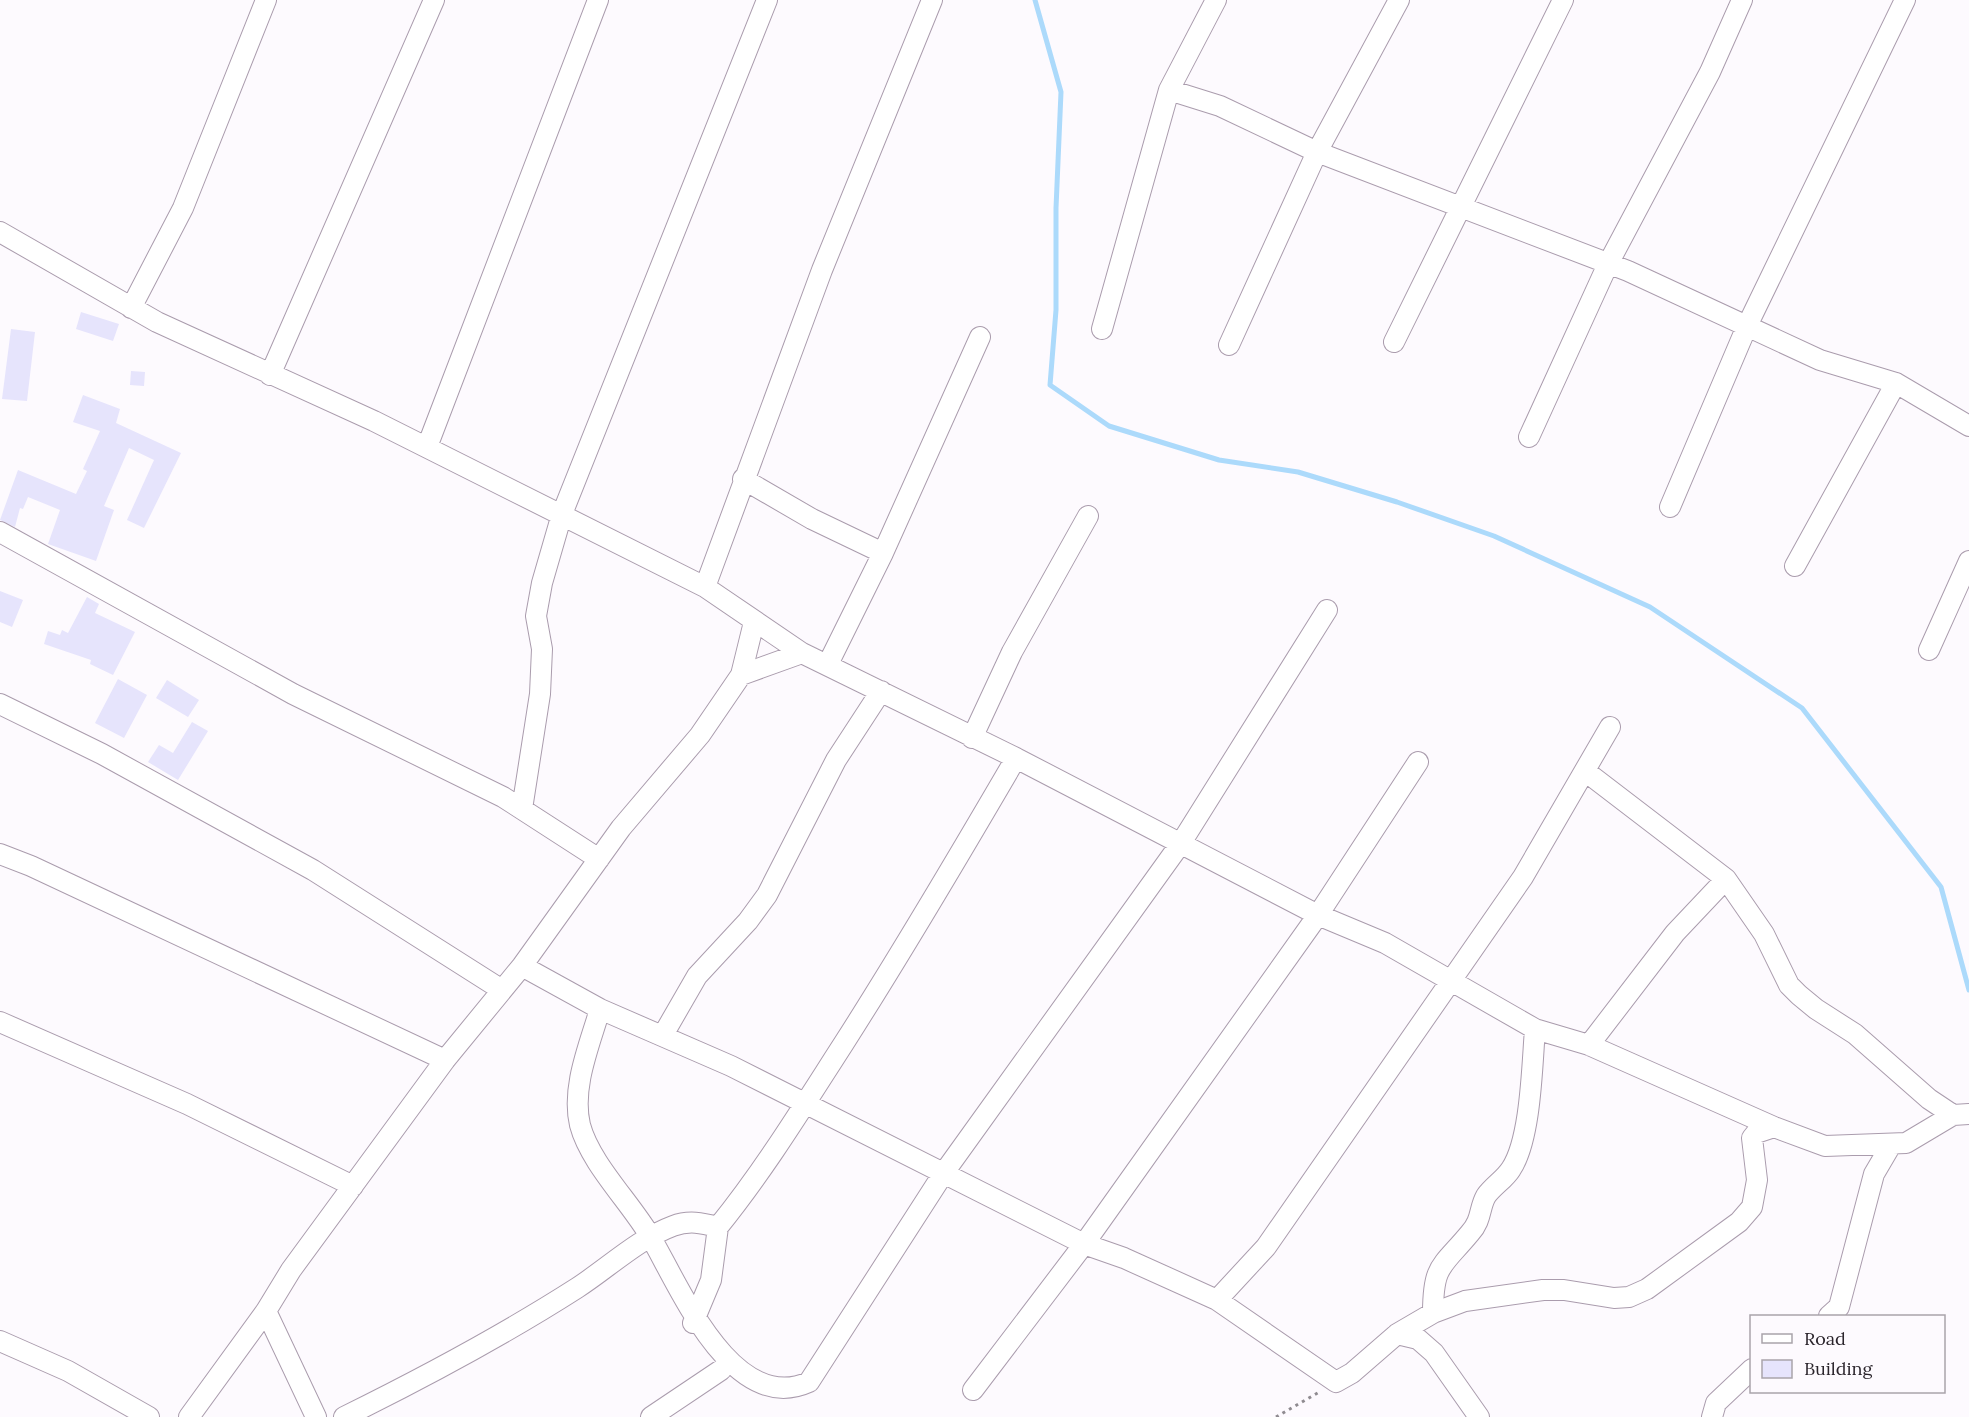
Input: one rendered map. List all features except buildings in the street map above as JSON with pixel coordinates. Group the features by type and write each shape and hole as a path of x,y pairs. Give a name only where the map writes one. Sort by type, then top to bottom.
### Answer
{"street":[{"path":"131,308 183,208 266,0"},
{"path":"270,375 434,0"},
{"path":"427,447 598,0"},
{"path":"522,809 540,694 542,650 536,616 542,583 562,514 767,0"},
{"path":"705,587 822,270 932,0"},
{"path":"1229,345 1317,152 1399,0"},
{"path":"1394,342 1463,208 1563,0"},
{"path":"1530,438 1608,264 1710,72 1742,0"},
{"path":"1670,507 1747,326 1905,0"},
{"path":"1102,329 1169,90 1210,2"},
{"path":"1169,90 1220,106 1317,152 1608,264 1820,360 1896,383 1969,426"},
{"path":"0,232 131,308 427,447 705,587 802,653 1016,758 1318,915 1385,943 1535,1029 1589,1045 1774,1127 1825,1146 1906,1143 1961,1114"},
{"path":"828,664 883,553 980,337"},
{"path":"1796,566 1896,383"},
{"path":"743,479 812,519 883,553"},
{"path":"972,738 1012,652 1088,516"},
{"path":"0,532 293,694 503,797 599,858"},
{"path":"1929,650 1969,561"},
{"path":"600,1009 578,1094 580,1125 594,1154 651,1237 693,1323 721,1370 739,1389 766,1398 794,1397 809,1382 943,1174 1181,843 1327,610"},
{"path":"189,1417 266,1311 291,1270 445,1060 522,966 621,828 700,735 741,675 754,622"},
{"path":"741,675 802,653"},
{"path":"663,1035 697,976 748,921 767,895 836,760 881,691"},
{"path":"0,704 102,754 313,870 502,990"},
{"path":"1217,1300 1266,1247 1523,877 1610,727"},
{"path":"693,1323 711,1280 718,1227 756,1177 806,1103 928,910 1016,758"},
{"path":"973,1390 1084,1244 1318,915 1418,762"},
{"path":"1585,771 1726,879 1764,934 1789,985 1816,1009 1855,1034 1929,1099 1961,1114"},
{"path":"0,854 31,866 445,1060"},
{"path":"1589,1045 1675,933 1726,879"},
{"path":"522,966 600,1009 663,1035 806,1103 1084,1244 1125,1258 1217,1300 1336,1382 1352,1373 1398,1334 1433,1313 1465,1301 1543,1290 1564,1290 1614,1298 1629,1297 1647,1289 1731,1228 1752,1208 1757,1180 1752,1138 1756,1133 1774,1127"},
{"path":"0,1023 187,1104 353,1186"},
{"path":"1433,1313 1433,1288 1438,1270 1481,1218 1484,1199 1512,1169 1530,1104 1535,1029"},
{"path":"1831,1315 1839,1307 1874,1174 1891,1145"},
{"path":"344,1417 478,1347 577,1288 651,1237 673,1226 695,1221 718,1227"},
{"path":"266,1311 316,1417"},
{"path":"1398,1334 1418,1339 1434,1353 1479,1417"},
{"path":"0,1341 68,1371 149,1417"},
{"path":"651,1417 721,1370"},
{"path":"1712,1417 1722,1396 1750,1371"}],"path":[{"path":"1276,1417 1336,1382"}],"waterway":[{"path":"1035,0 1061,92 1056,208 1056,310 1050,385 1109,426 1219,460 1298,472 1397,502 1494,536 1650,607 1802,708 1941,887 1969,990"}]}
